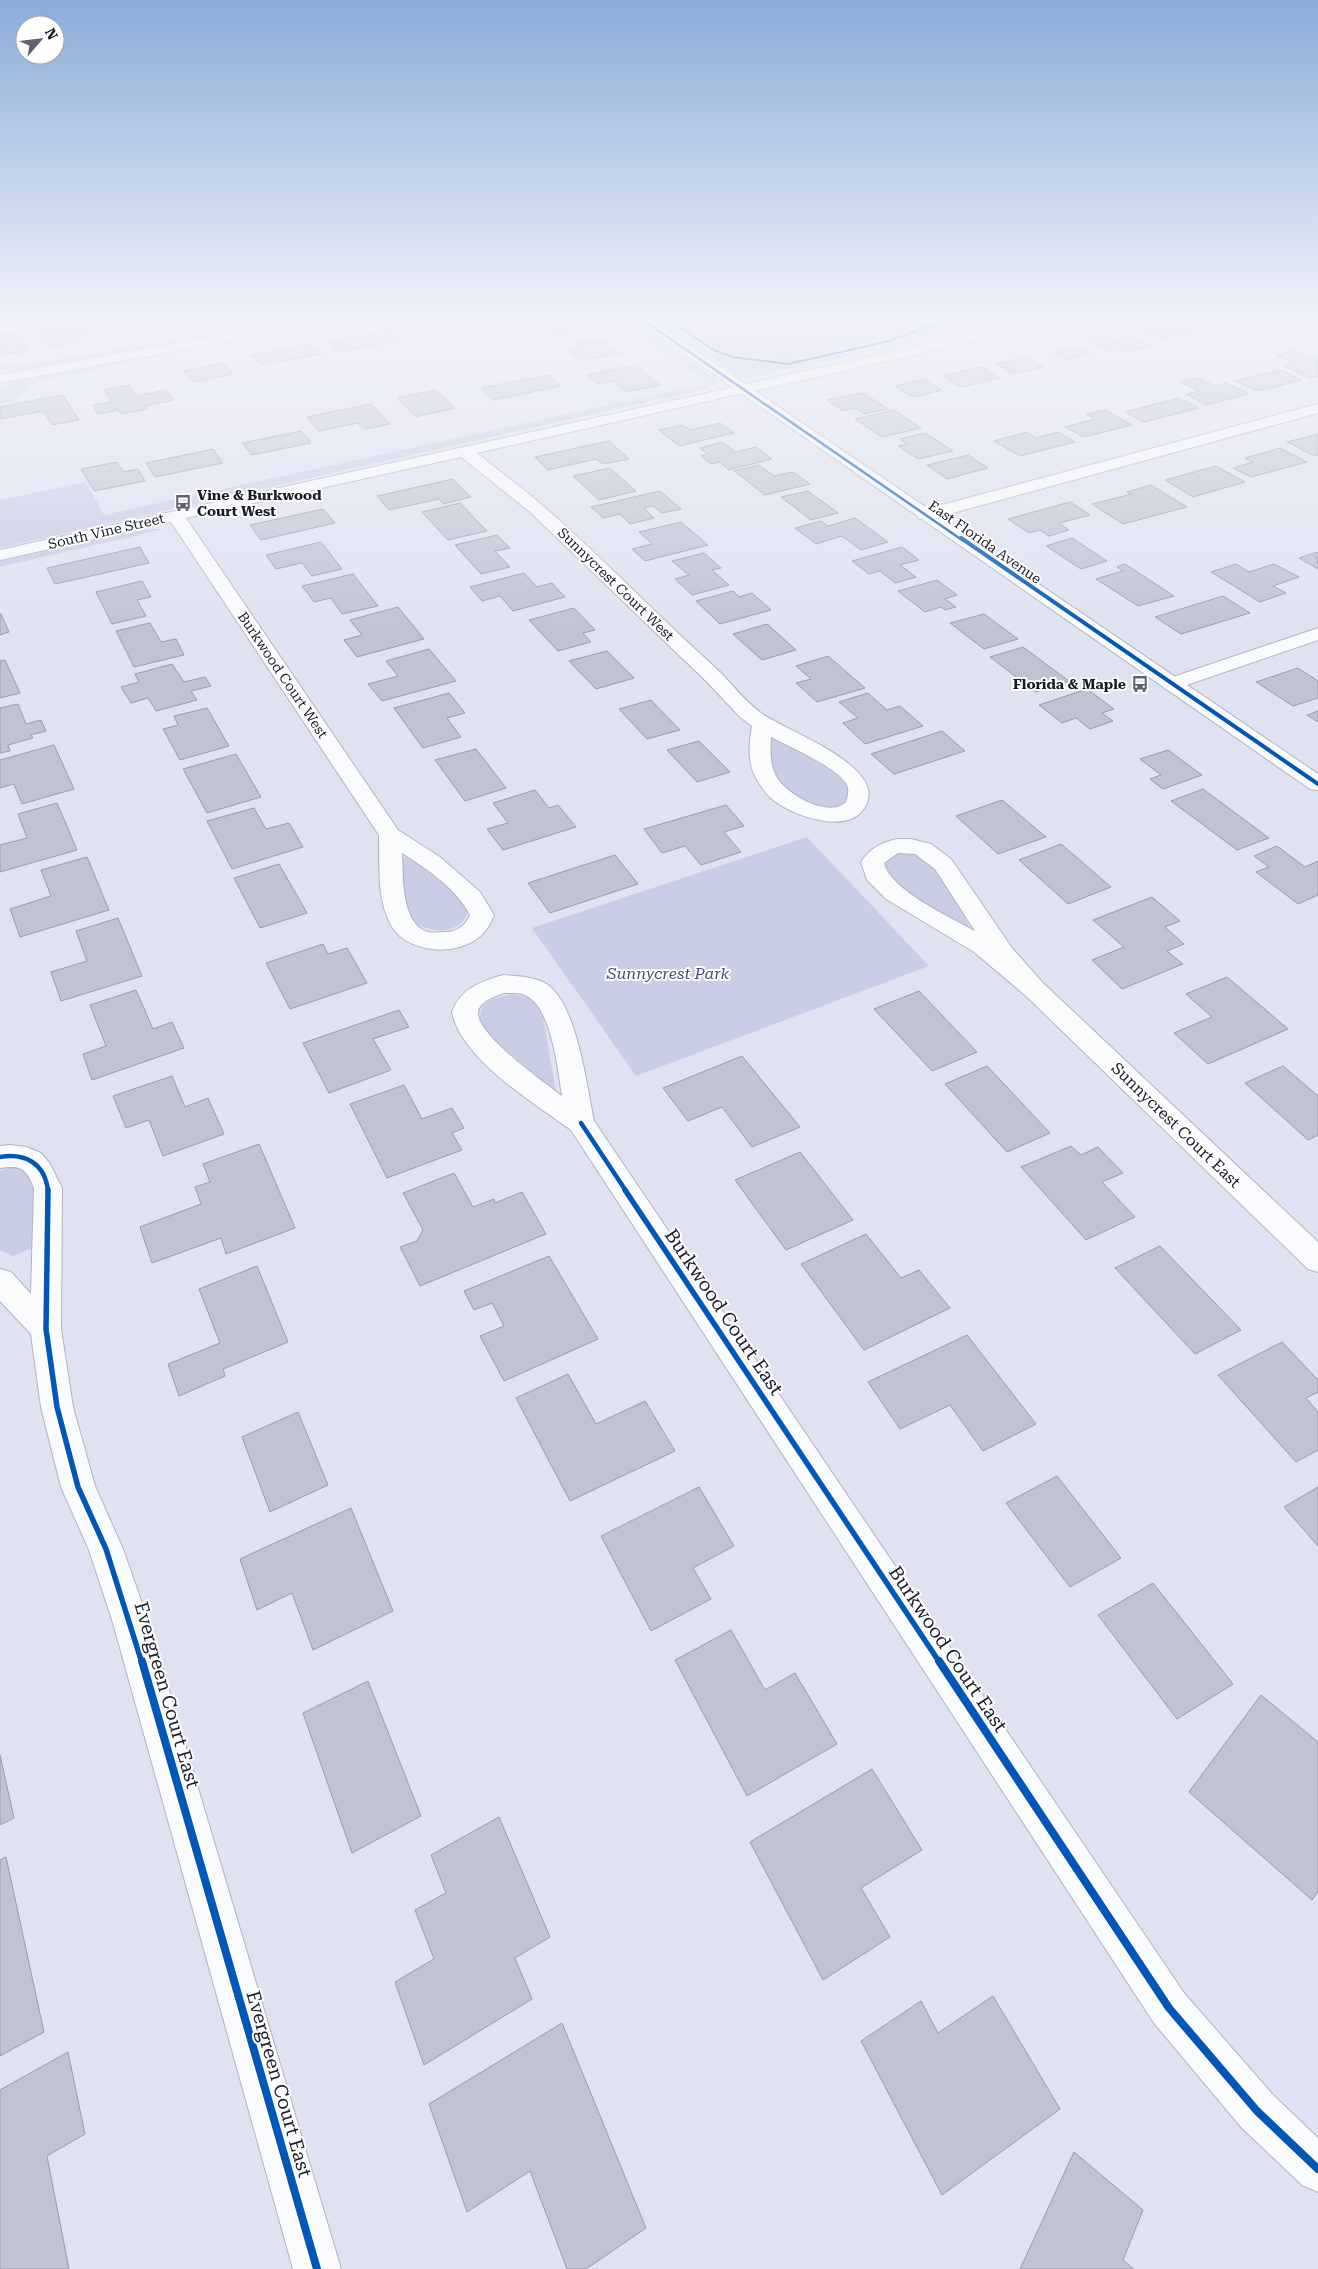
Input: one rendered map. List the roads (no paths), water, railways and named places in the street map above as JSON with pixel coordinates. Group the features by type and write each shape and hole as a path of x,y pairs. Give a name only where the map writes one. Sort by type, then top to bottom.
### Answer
{"street":[{"name":"South Vine Street","path":"0,555 591,424"},
{"name":"East Florida Avenue","path":"792,424 1318,784"},
{"path":"925,515 1260,424"},
{"name":"Sunnycrest Court West","path":"464,452 536,508 713,677 747,713 762,724 836,765 854,779 860,790 859,801 851,810 838,815 821,814 795,804 777,793 766,779 760,763 759,743 762,724"},
{"name":"Burkwood Court West","path":"176,516 390,835 432,862 472,897 482,915 479,925 466,935 454,940 434,942 416,938 406,930 395,911 390,835"},
{"path":"1171,684 1318,634"},
{"name":"Sunnycrest Court East","path":"1034,989 1002,952 950,871 938,858 918,847 906,845 890,848 878,854 872,862 875,875 894,894 983,946 1034,989 1318,1260"},
{"name":"Burkwood Court East","path":"581,1123 560,1024 546,999 538,991 519,984 503,984 485,990 471,1000 464,1014 468,1027 480,1043 512,1071 581,1123 1169,2008 1257,2112 1318,2169"},
{"name":"Evergreen Court East","path":"0,1157 13,1155 28,1158 41,1169 48,1188 46,1329 57,1407 78,1486 106,1549 131,1623 317,2269"},
{"path":"0,1281 46,1329"}],"place":[{"name":"Vine & Burkwood Court West","path":"183,503"},
{"name":"Florida & Maple","path":"1140,684"}],"park label":[{"name":"Sunnycrest Park","path":"668,973"}]}
